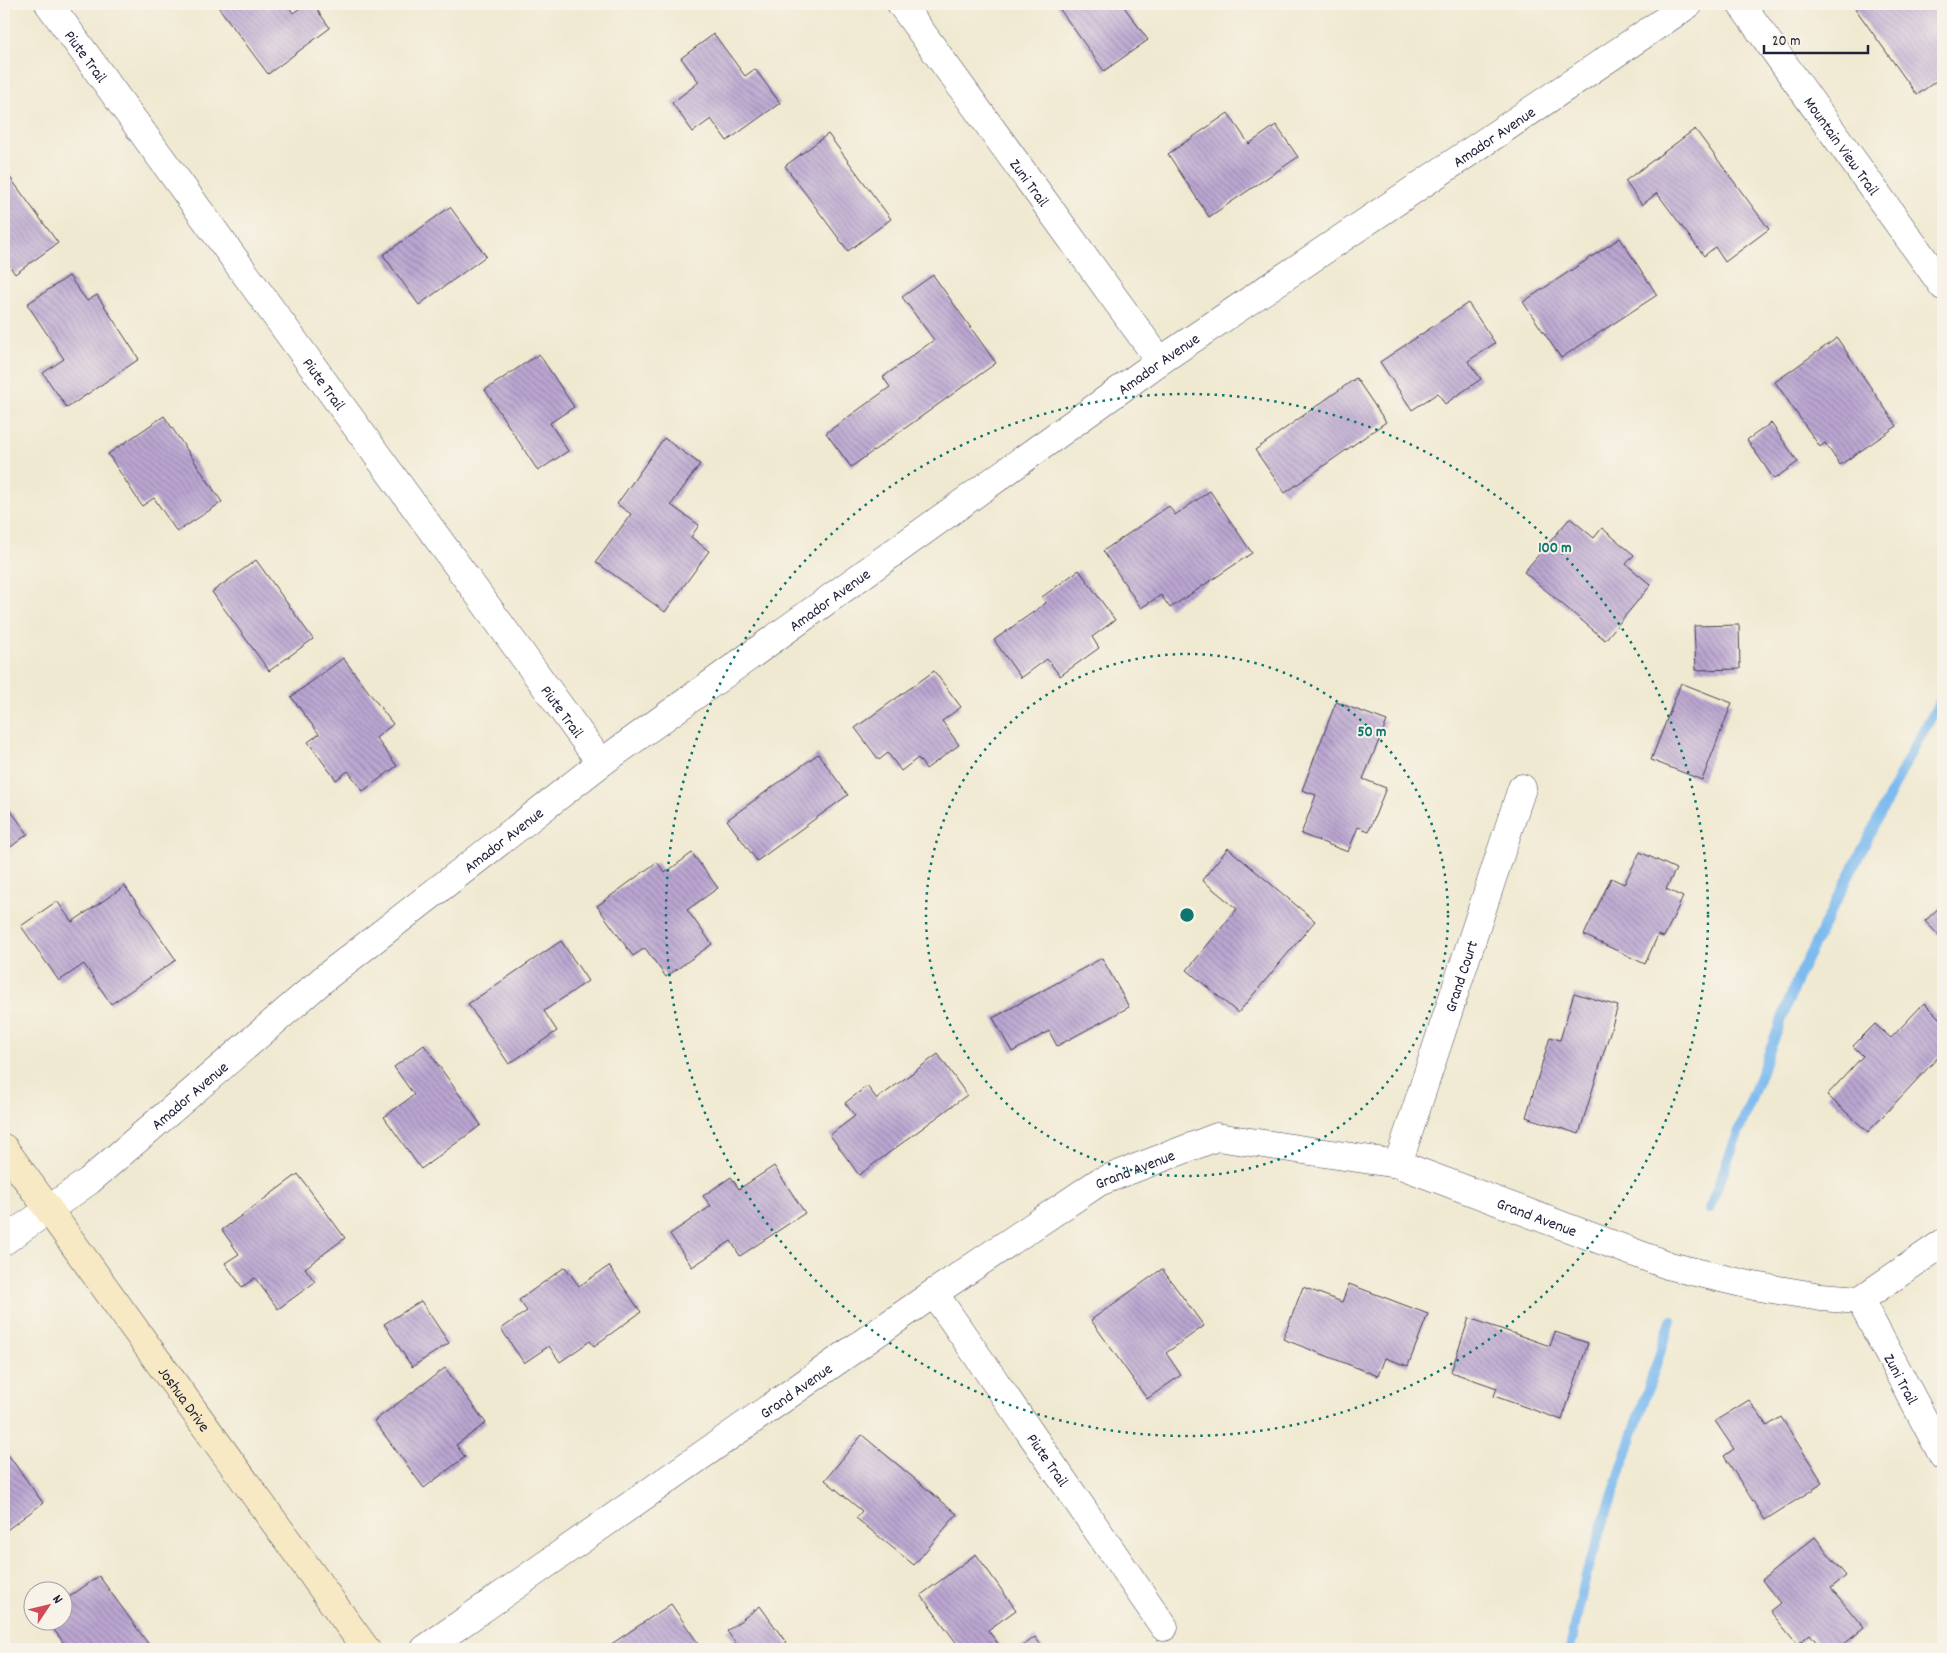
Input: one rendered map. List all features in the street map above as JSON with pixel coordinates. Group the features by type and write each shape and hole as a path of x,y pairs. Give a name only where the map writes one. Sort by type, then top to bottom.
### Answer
{"street":[{"name":"Piute Trail","path":"49,4 601,763"},
{"name":"Zuni Trail","path":"901,4 1160,361"},
{"name":"Amador Avenue","path":"4,1241 88,1181 327,976 601,763 1160,361 1689,4"},
{"name":"Mountain View Trail","path":"1741,4 1943,286"},
{"name":"Grand Court","path":"1398,1164 1522,788"},
{"name":"Grand Avenue","path":"425,1649 934,1292 1099,1182 1217,1137 1398,1164 1670,1266 1754,1286 1821,1297 1860,1300"},
{"name":"Joshua Drive","path":"4,1148 366,1649"},
{"path":"1860,1300 1943,1243"},
{"name":"Piute Trail","path":"934,1292 1164,1627"},
{"name":"Zuni Trail","path":"1860,1300 1943,1456"}],"building":[{"path":"216,4 287,4 293,13 306,4 313,4 330,28 268,74"},
{"path":"1056,4 1122,4 1148,40 1104,71"},
{"path":"1852,4 1943,4 1943,76 1917,95"},
{"path":"714,34 745,76 755,69 780,103 727,141 711,119 693,132 672,103 699,82 681,58"},
{"path":"1228,113 1249,144 1276,125 1298,157 1209,217 1168,154"},
{"path":"1695,129 1769,229 1725,262 1715,247 1704,256 1657,193 1642,205 1625,181"},
{"path":"828,134 891,219 848,251 785,166"},
{"path":"9,176 58,243 15,274 4,258 4,180"},
{"path":"450,207 486,256 419,305 383,255"},
{"path":"1620,238 1657,295 1561,358 1523,302"},
{"path":"933,275 996,363 851,467 826,433 890,387 883,377 934,340 902,297"},
{"path":"69,276 87,301 97,295 139,359 67,408 43,373 64,359 27,304"},
{"path":"1468,303 1495,343 1468,361 1481,379 1445,404 1438,393 1412,410 1380,362"},
{"path":"1837,338 1897,426 1840,465 1825,443 1820,447 1775,382"},
{"path":"539,354 574,407 550,423 568,451 538,471 485,390"},
{"path":"1356,378 1386,422 1285,493 1255,450"},
{"path":"164,416 222,502 177,532 154,498 142,506 108,454"},
{"path":"1771,423 1798,462 1774,479 1747,440"},
{"path":"664,438 700,464 671,505 699,525 691,537 709,551 665,612 596,562 631,514 617,504"},
{"path":"1210,491 1252,553 1170,608 1161,595 1141,608 1103,551 1169,506 1175,515"},
{"path":"1570,518 1594,538 1602,528 1634,555 1626,564 1651,585 1605,640 1524,572"},
{"path":"256,560 313,639 269,671 212,592"},
{"path":"1079,570 1115,620 1092,637 1099,648 1060,676 1047,659 1021,678 994,640 1046,603 1042,597"},
{"path":"1739,625 1740,669 1696,670 1694,626"},
{"path":"343,658 393,724 376,738 397,766 363,791 348,771 336,780 308,742 319,734 291,697"},
{"path":"934,671 961,707 942,721 959,745 926,769 918,758 901,771 888,753 879,760 855,728"},
{"path":"1681,683 1732,703 1702,780 1651,760"},
{"path":"1336,702 1387,721 1363,779 1386,788 1369,831 1358,827 1348,852 1301,834 1316,795 1302,790"},
{"path":"818,754 848,795 757,861 727,820"},
{"path":"4,802 28,834 4,852"},
{"path":"1228,848 1315,921 1238,1013 1187,970 1237,909 1202,880"},
{"path":"1640,852 1676,869 1666,889 1683,897 1664,937 1658,935 1645,964 1584,935 1611,878 1624,884"},
{"path":"692,853 718,888 687,910 712,944 666,977 645,948 633,956 597,906 657,862 665,873"},
{"path":"125,886 176,960 111,1004 84,964 59,981 21,926 57,901 72,922"},
{"path":"1943,904 1943,940 1925,921"},
{"path":"561,941 588,981 544,1011 557,1031 509,1064 468,1004"},
{"path":"1102,958 1129,1007 1057,1046 1049,1031 1012,1052 993,1018"},
{"path":"1574,993 1618,1006 1579,1134 1526,1117 1550,1037 1560,1040"},
{"path":"1924,1003 1943,1022 1943,1052 1868,1132 1827,1095 1863,1056 1853,1046 1875,1024 1891,1038"},
{"path":"424,1045 481,1125 421,1169 384,1117 414,1095 394,1067"},
{"path":"938,1054 967,1095 859,1175 830,1135 855,1116 845,1103 867,1086 877,1099"},
{"path":"774,1166 805,1213 740,1256 731,1241 692,1267 670,1234 711,1206 703,1196 731,1177 739,1189"},
{"path":"298,1174 345,1238 305,1268 315,1282 278,1309 255,1278 242,1287 225,1263 239,1254 222,1230"},
{"path":"609,1266 641,1312 594,1346 590,1341 560,1362 549,1346 524,1363 501,1329 527,1311 519,1300 565,1267 579,1286"},
{"path":"1162,1269 1204,1326 1166,1353 1181,1375 1147,1399 1091,1320"},
{"path":"1349,1284 1428,1314 1408,1366 1385,1358 1378,1376 1283,1339 1303,1287 1342,1302"},
{"path":"421,1301 449,1343 412,1367 384,1324"},
{"path":"1469,1318 1550,1346 1555,1332 1588,1343 1562,1420 1494,1396 1497,1388 1451,1372"},
{"path":"445,1368 486,1423 456,1445 465,1457 424,1488 374,1421"},
{"path":"1749,1400 1767,1426 1781,1417 1823,1483 1765,1520 1724,1456 1734,1449 1715,1421"},
{"path":"862,1435 957,1514 914,1565 856,1518 862,1511 825,1480"},
{"path":"4,1449 43,1503 4,1532"},
{"path":"1815,1537 1846,1576 1831,1588 1864,1628 1838,1649 1822,1649 1810,1634 1797,1644 1770,1611 1780,1603 1762,1580"},
{"path":"976,1554 1016,1610 988,1630 1002,1649 961,1649 921,1595"},
{"path":"99,1576 152,1649 68,1649 54,1630 72,1630 72,1595"},
{"path":"671,1604 702,1649 604,1649"},
{"path":"760,1606 790,1648 740,1649 727,1631"},
{"path":"1035,1637 1044,1649 1019,1649"}],"waterway":[{"path":"1709,1209 1798,977 1912,751 1943,697"},
{"path":"1570,1649 1586,1575 1671,1320"}]}
